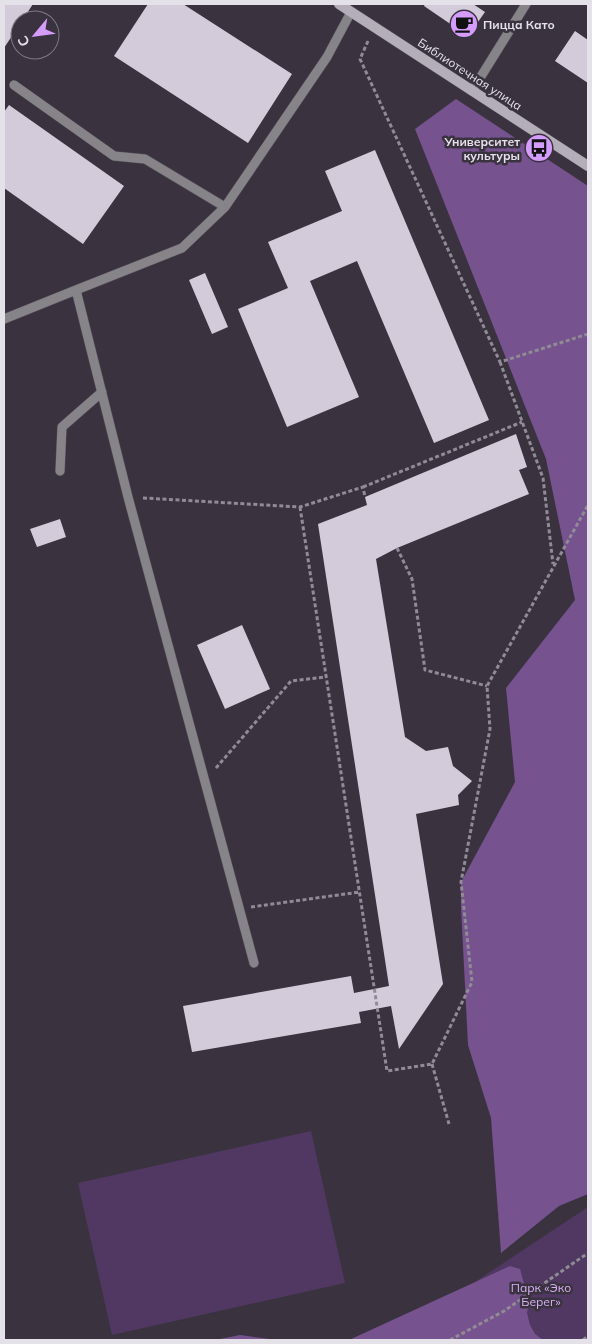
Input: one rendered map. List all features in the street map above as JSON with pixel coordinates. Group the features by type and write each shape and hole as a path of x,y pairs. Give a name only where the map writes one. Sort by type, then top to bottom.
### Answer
{"street":[{"name":"Библиотечная улица","path":"339,4 588,166"}],"lane":[{"path":"472,91 526,4"},
{"path":"4,319 182,248 225,207 327,57 352,12"},
{"path":"14,85 114,156 145,160 225,207"},
{"path":"76,290 128,497 254,963"},
{"path":"60,471 62,427 102,392"}],"path":[{"path":"375,28 360,58 500,362 543,478 554,564"},
{"path":"500,362 588,334"},
{"path":"128,497 300,507 363,486 522,422"},
{"path":"363,486 365,497"},
{"path":"449,1124 432,1064 472,982 461,882 490,729 487,686 588,505"},
{"path":"300,507 387,1071 432,1064"},
{"path":"397,548 412,579 425,670 487,686"},
{"path":"205,781 291,682 326,677"},
{"path":"239,908 360,892"},
{"path":"450,1340 504,1311 588,1253"},
{"path":"583,1340 588,1336"}],"green space":[{"path":"311,1131 345,1283 112,1335 78,1183"},
{"name":"Парк «Эко Берег»","path":"588,1207 588,1340 480,1340 466,1288"}],"shaded area":[{"path":"456,99 588,186 588,1194 559,1206 501,1253 491,1118 468,1045 461,882 515,782 506,688 575,600 546,459 415,129"},
{"path":"510,1266 520,1269 529,1302 527,1313 530,1325 535,1334 543,1340 349,1340"},
{"path":"240,1335 277,1340 215,1340"}],"building":[{"path":"4,4 33,4 29,10 10,10 10,39 4,48"},
{"path":"148,4 183,4 292,74 248,143 114,56"},
{"path":"425,4 473,4 485,12 468,36 424,6"},
{"path":"575,31 588,40 588,83 555,61"},
{"path":"9,105 124,186 83,244 4,188 4,112"},
{"path":"375,150 489,420 434,443 357,261 310,281 359,397 287,427 238,309 288,288 268,242 342,211 325,171"},
{"path":"205,273 228,327 212,334 189,280"},
{"path":"516,434 527,467 519,470 529,494 397,548 376,559 405,737 426,751 448,747 453,766 472,781 458,795 459,805 416,814 443,984 399,1049 391,1006 359,1012 361,1023 192,1052 183,1006 351,976 354,993 389,986 318,524 367,505 365,497"},
{"path":"60,519 66,537 37,547 30,529"},
{"path":"242,625 270,689 225,709 197,645"}],"place":[{"name":"Пицца Като","path":"464,24"},
{"name":"Университет культуры","path":"539,148"}]}
